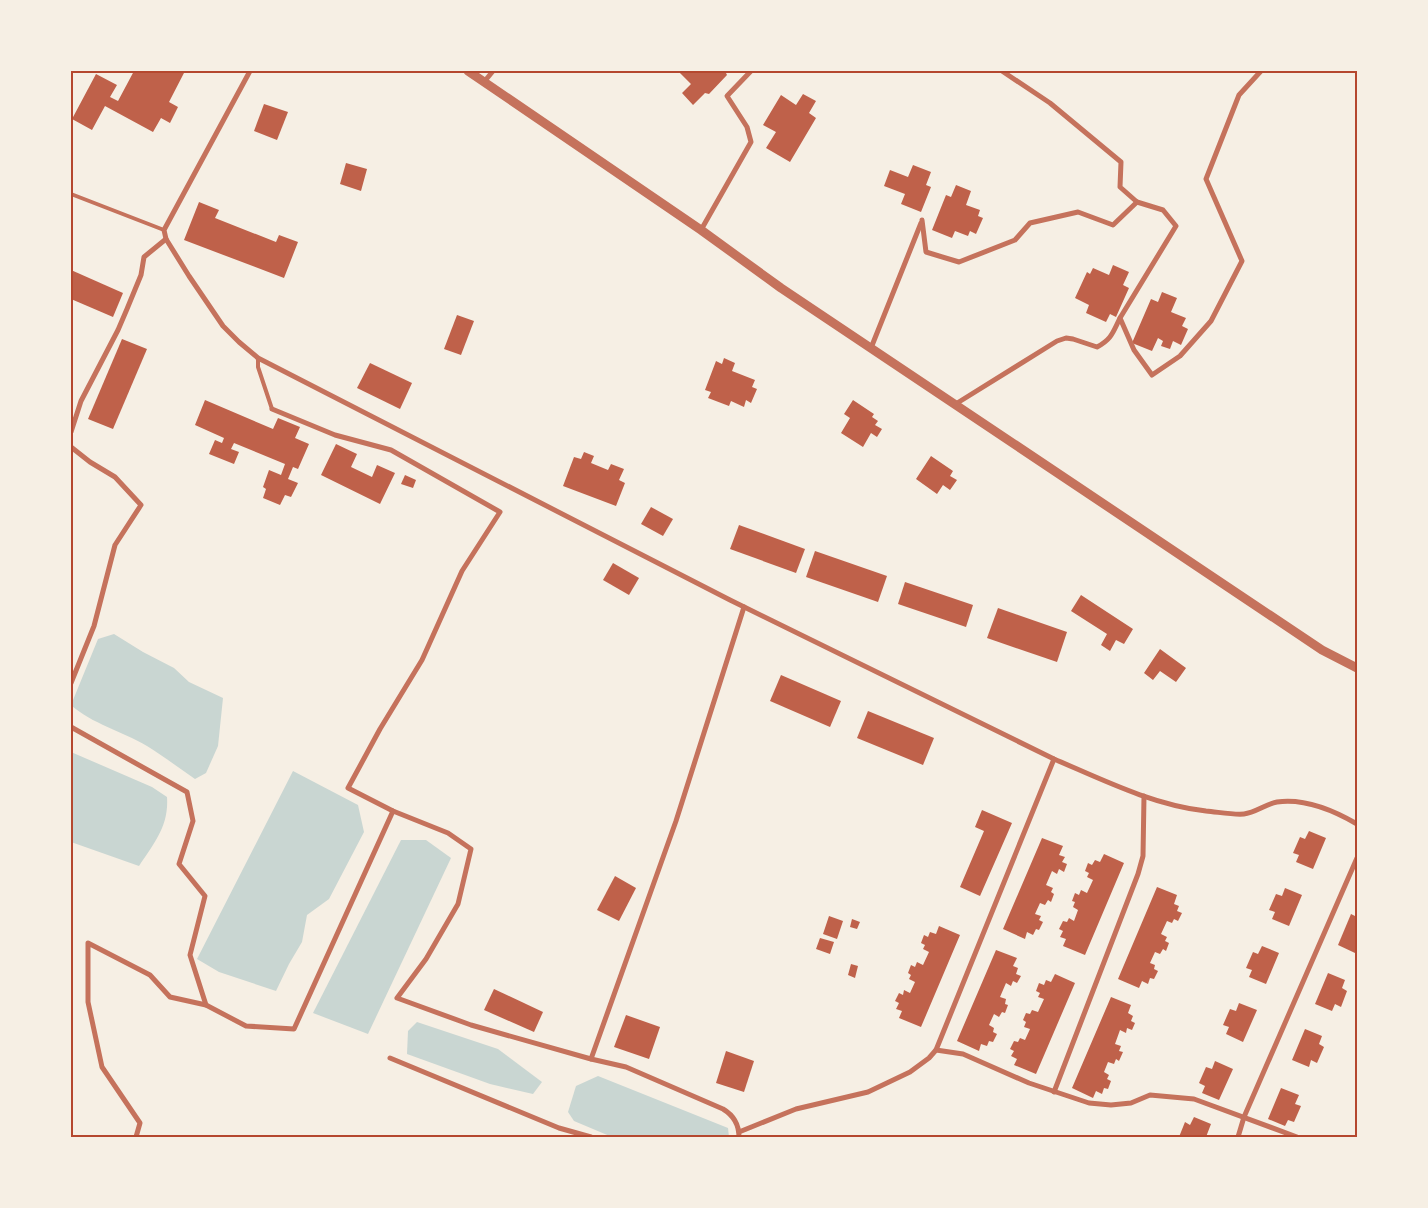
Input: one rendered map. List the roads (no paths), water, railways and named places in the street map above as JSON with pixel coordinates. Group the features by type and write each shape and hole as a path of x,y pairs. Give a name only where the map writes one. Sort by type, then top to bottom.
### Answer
{"street":[{"path":"250,71 164,230 166,239 188,276 223,326 258,358 744,607 1054,759 1144,796 1179,806 1205,811 1245,814 1277,802 1312,805 1336,812 1357,824"},
{"path":"468,71 700,230 781,288 954,405 1314,645 1357,668"},
{"path":"484,82 493,71"},
{"path":"700,230 751,142 748,127 727,96 751,71"},
{"path":"954,405 1057,341 1066,338 1097,347 1108,341 1176,226 1163,210 1137,202 1120,187 1121,162 1050,103 1002,71"},
{"path":"1120,318 1134,350 1152,374 1180,356 1211,321 1242,261 1206,179 1240,95 1261,71"},
{"path":"871,348 922,220 926,252 960,262 1015,240 1030,223 1078,212 1112,224 1137,202"},
{"path":"71,432 81,401 127,309 141,275 144,257 166,239"},
{"path":"272,409 335,435 391,450 500,512 462,571 422,660 380,729 348,788 393,811 448,833 471,849 458,904 426,959 396,998 471,1025 591,1060 626,1067 722,1108 732,1115 739,1135 796,1109 868,1092 910,1072 929,1058 936,1050 1054,759"},
{"path":"71,447 114,477 141,505 116,545 94,626 71,683"},
{"path":"591,1060 676,821 744,607"},
{"path":"71,727 187,792 193,821 179,864 205,896 190,955 206,1005"},
{"path":"1054,1092 1138,874 1143,856 1144,796"},
{"path":"136,1137 140,1123 102,1067 88,1002 88,943 150,975 170,997 206,1005 246,1026 294,1029 393,811"},
{"path":"1238,1137 1244,1117 1357,858"},
{"path":"936,1050 963,1054 1029,1083 1088,1103 1111,1105 1131,1103 1150,1095 1194,1099 1297,1137"},
{"path":"390,1058 559,1128 591,1137"}],"lane":[{"path":"71,194 164,230"},
{"path":"258,358 258,367 272,409"}]}
